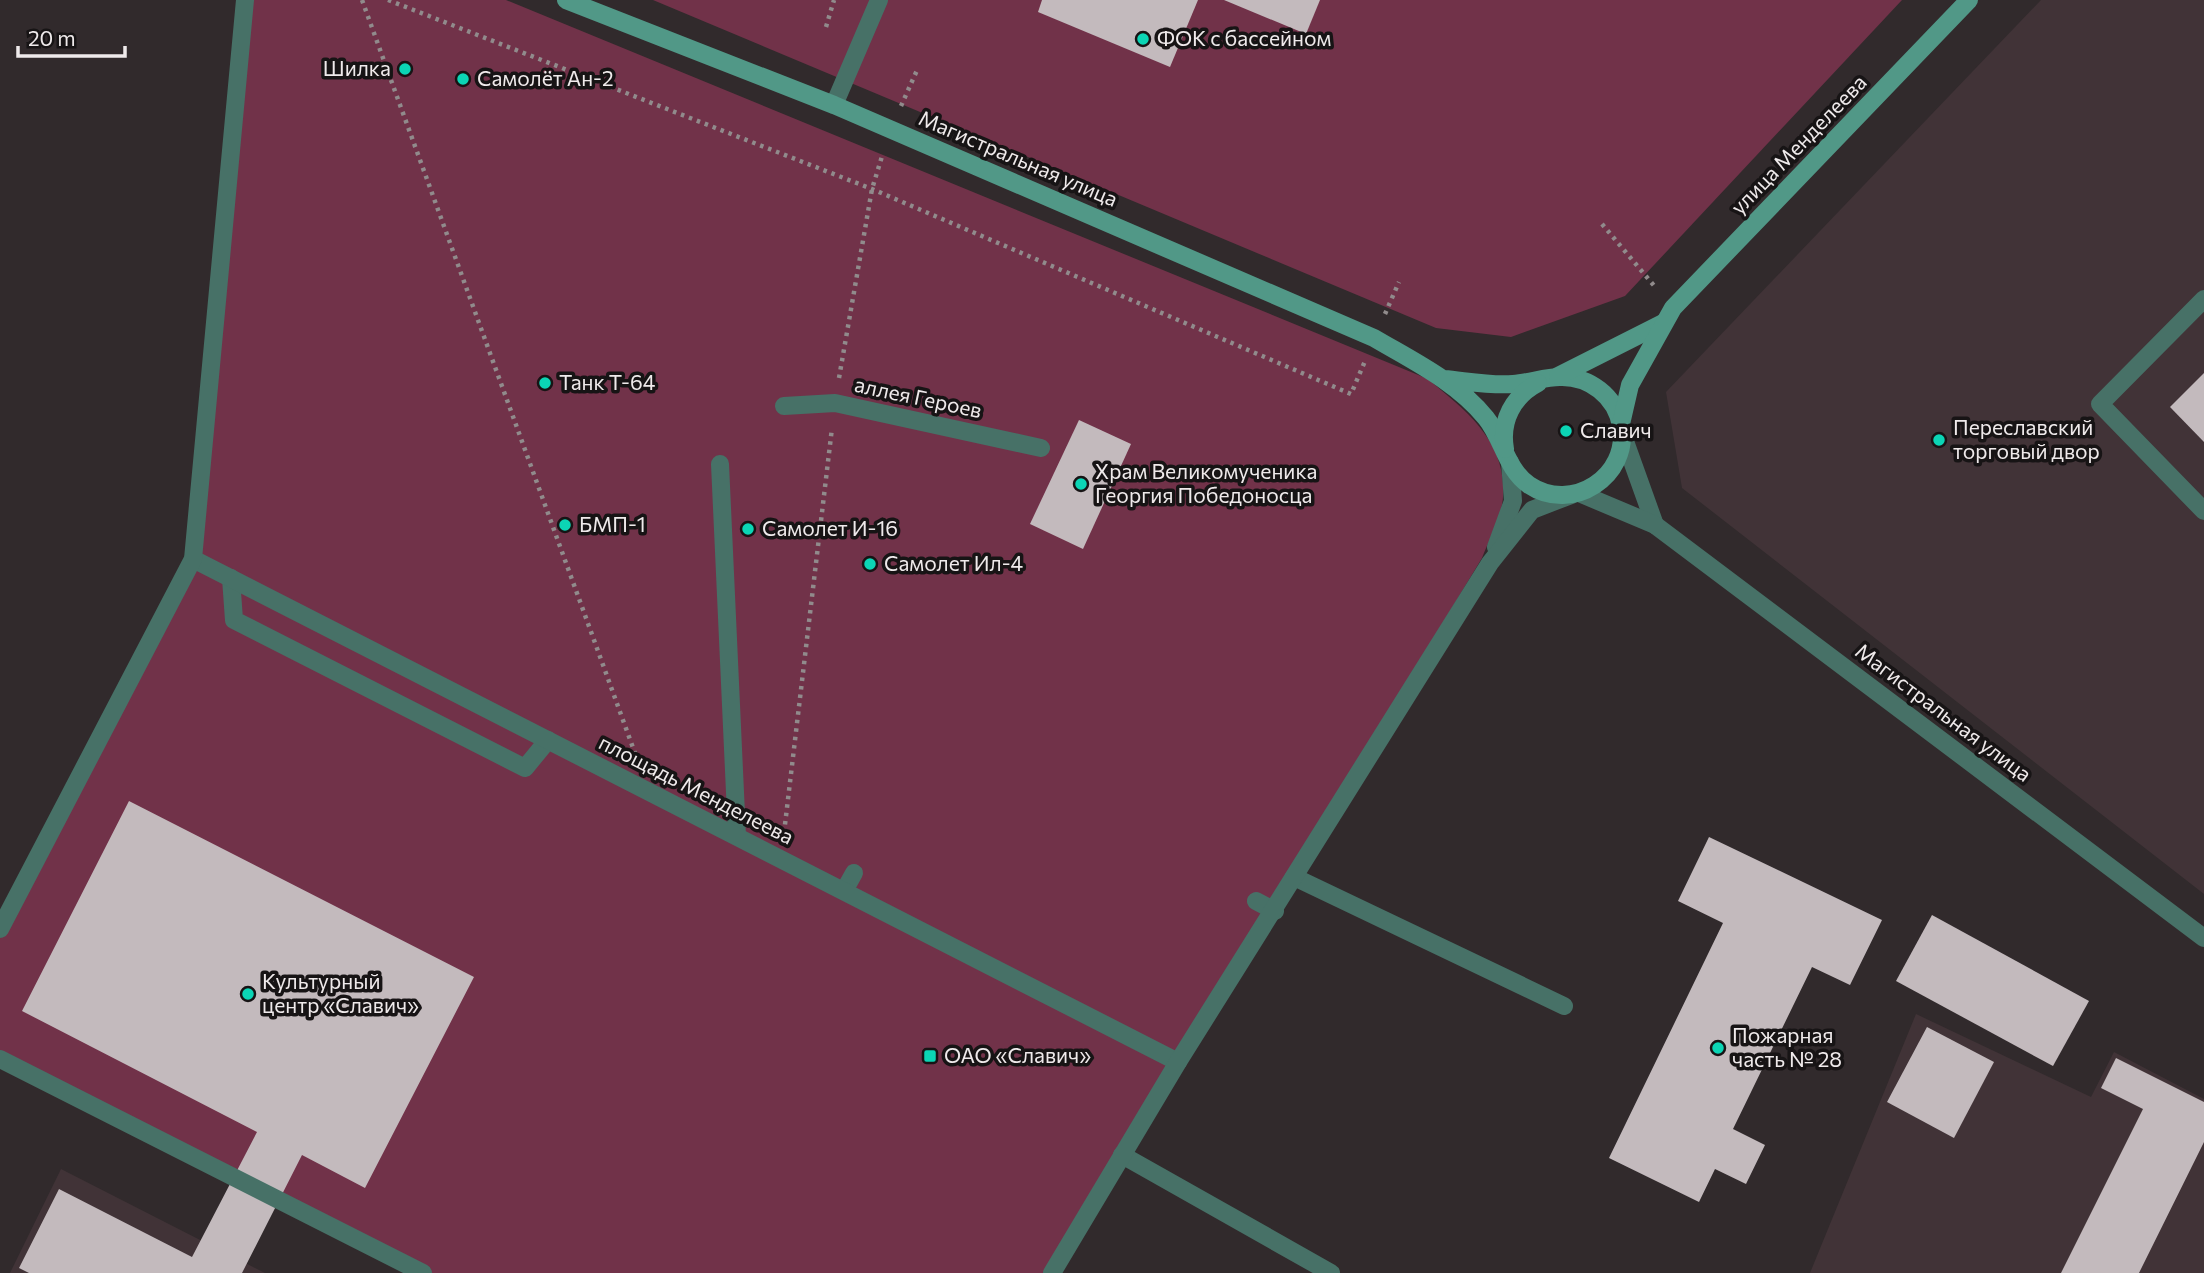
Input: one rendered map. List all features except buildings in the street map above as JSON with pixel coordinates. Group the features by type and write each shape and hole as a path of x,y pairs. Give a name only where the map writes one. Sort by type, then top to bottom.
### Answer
{"main road":[{"name":"Магистральная улица","path":"566,0 891,129 1374,338 1444,379"},
{"name":"улица Менделеева","path":"1668,315 1969,0"},
{"path":"1508,457 1504,431 1510,409 1518,397 1668,315"},
{"path":"1444,379 1487,419 1523,480 1540,491 1575,494 1608,475 1616,463 1630,385 1668,315"},
{"path":"1444,379 1510,385 1550,378 1584,380 1603,392 1612,402 1622,429"}],"street":[{"path":"0,929 193,559 245,0"},
{"path":"834,105 879,0"},
{"path":"2204,299 2100,404 2204,511"},
{"name":"аллея Героев","path":"784,406 835,403 1041,448"},
{"path":"1622,429 1654,525"},
{"path":"1490,563 1513,501 1508,457"},
{"path":"720,464 737,836"},
{"path":"1052,1273 1178,1062 1275,911 1490,563 1532,510 1575,494"},
{"name":"Магистральная улица","path":"1575,494 1654,525 2204,938"},
{"name":"площадь Менделеева","path":"193,559 1178,1062"},
{"path":"231,578 234,620 271,639 525,768 548,740"},
{"path":"844,891 853,873"},
{"path":"1294,877 1564,1006"},
{"path":"1256,901 1275,911"},
{"path":"0,1059 423,1273"},
{"path":"1122,1155 1331,1273"}],"path":[{"path":"362,0 649,792"},
{"path":"388,0 872,189 1351,394 1399,282"},
{"path":"826,27 834,0"},
{"path":"781,859 835,403 872,189 891,129 918,68"},
{"path":"1602,224 1668,315"}],"shaded area":[{"path":"246,0 506,0 1428,379 1469,416 1491,443 1502,477 1503,497 1498,520 1482,558 1051,1273 423,1273 0,1058 0,930 193,559"},
{"path":"653,0 1902,0 1625,296 1511,337 1436,328"},
{"name":"Переславский торговый двор","path":"2041,0 2204,0 2204,894 1682,488 1666,392"},
{"path":"1916,1014 2091,1097 2114,1052 2204,1099 2204,1273 1810,1273"},
{"path":"61,1169 265,1273 10,1273"}],"place":[{"name":"ФОК с бассейном","path":"1143,39"},
{"name":"Шилка","path":"405,69"},
{"name":"Самолёт Ан-2","path":"463,79"},
{"name":"Танк Т-64","path":"545,383"},
{"name":"Славич","path":"1566,431"},
{"name":"Переславский торговый двор","path":"1939,440"},
{"name":"Храм Великомученика Георгия Победоносца","path":"1081,484"},
{"name":"БМП-1","path":"565,525"},
{"name":"Самолет И-16","path":"748,529"},
{"name":"Самолет Ил-4","path":"870,564"},
{"name":"Культурный центр «Славич»","path":"248,994"},
{"name":"Пожарная часть № 28","path":"1718,1048"},
{"name":"ОАО «Славич»","path":"930,1056"}]}
